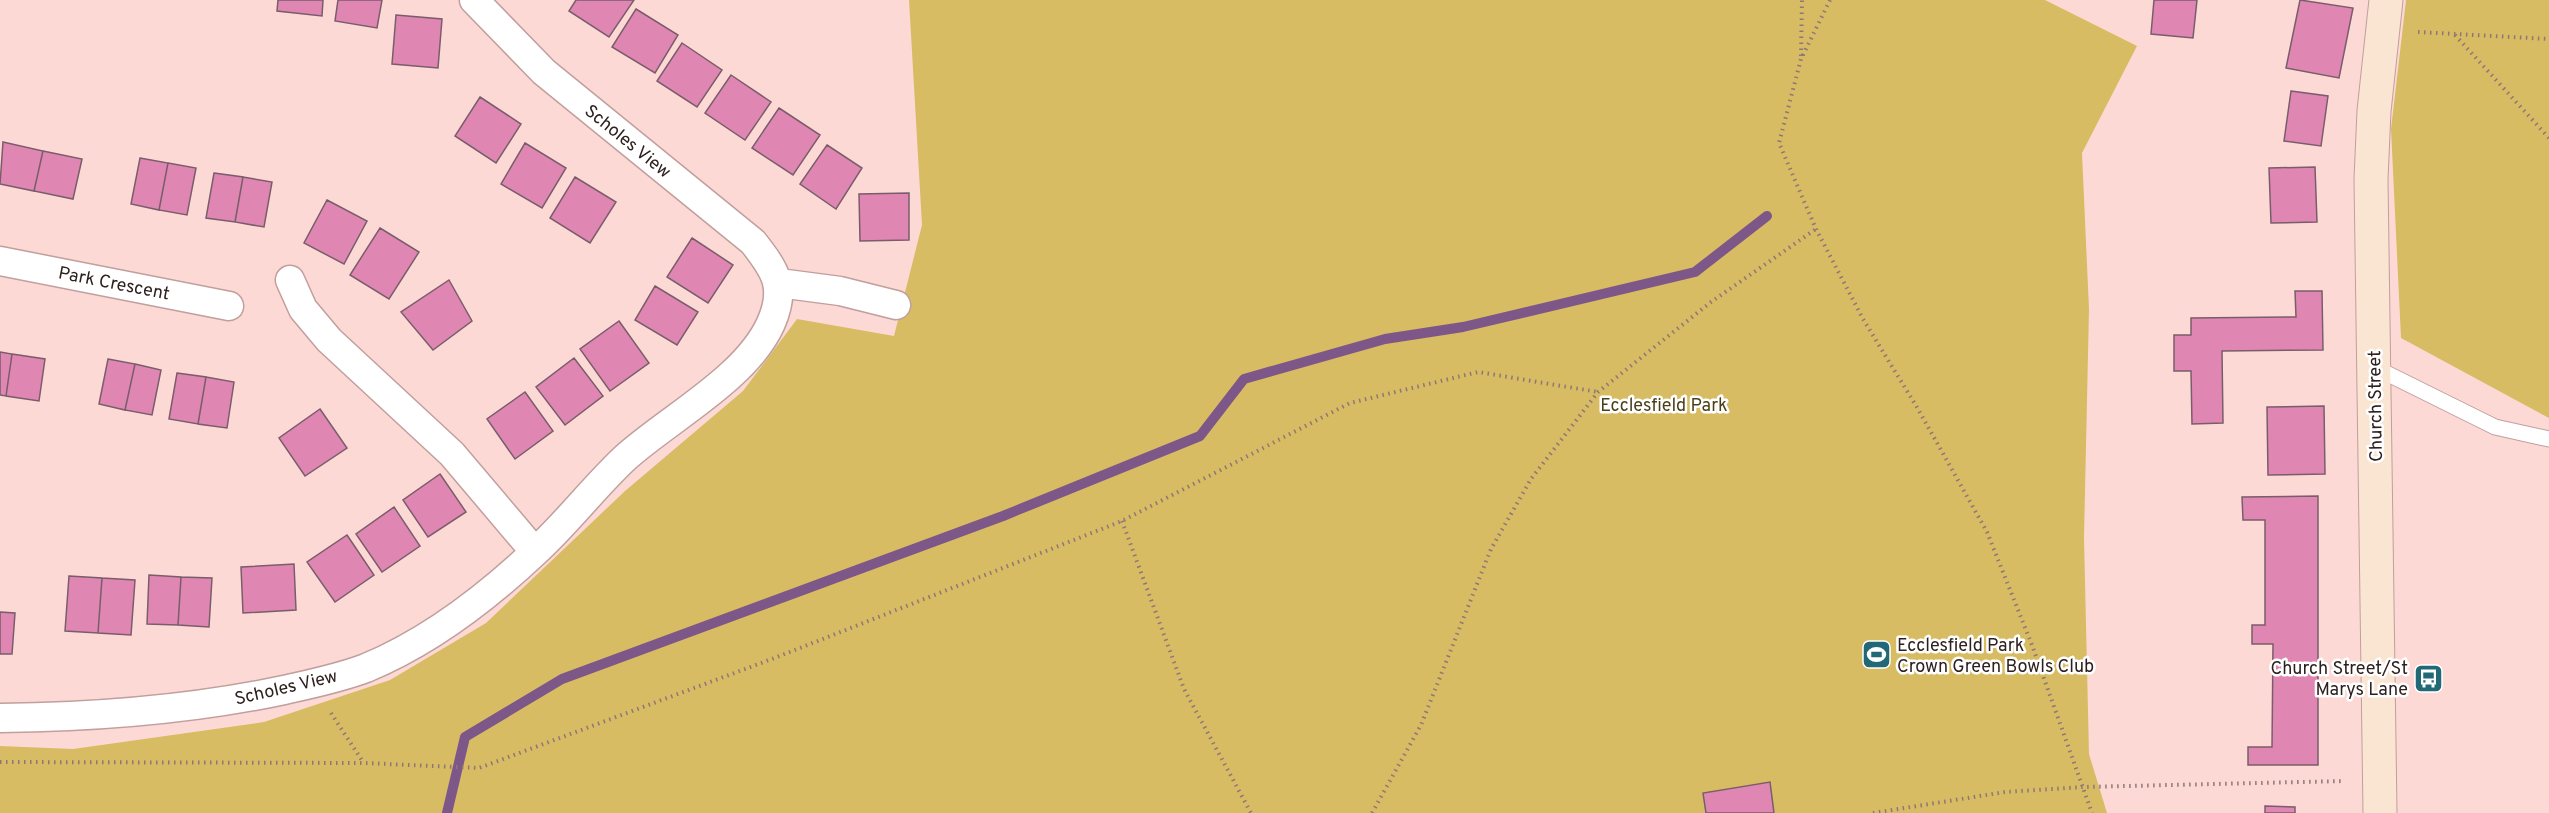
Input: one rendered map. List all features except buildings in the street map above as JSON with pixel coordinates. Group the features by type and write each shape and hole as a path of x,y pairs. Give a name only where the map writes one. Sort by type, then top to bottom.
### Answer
{"main road":[{"name":"Church Street","path":"2379,813 2372,179 2374,111 2384,14"}],"street":[{"name":"Scholes View","path":"0,718 77,718 172,710 311,684 363,669 411,648 454,619 535,552 626,458 740,366 770,325 777,305 779,283 770,263 753,242 544,72 474,0"},
{"name":"Park Crescent","path":"0,261 229,306"},
{"path":"290,280 303,309 329,340 452,454 535,552"},
{"path":"779,283 840,291 896,306"}],"lane":[{"path":"2374,367 2495,427 2549,439"}],"path":[{"path":"1801,59 1802,0"},
{"path":"1830,0 1801,59 1779,143 1816,229 1863,319 1918,409 1987,532 2092,813"},
{"path":"2384,14 2454,35 2549,39"},
{"path":"2454,35 2549,138"},
{"path":"1372,813 1421,725 1491,549 1532,479 1598,392 1711,302 1816,229"},
{"path":"0,762 364,763 479,768 772,659 1122,521 1350,403 1478,372 1598,392"},
{"path":"1122,521 1184,689 1251,813"},
{"path":"311,684 364,763"},
{"path":"1873,813 2005,792 2083,787 2379,780"}],"green space":[{"name":"Ecclesfield Park","path":"909,0 2045,0 2137,46 2082,153 2089,309 2084,538 2089,754 2107,813 0,813 0,746 73,749 264,722 390,680 486,623 625,491 743,391 797,319 894,336 922,225"},
{"path":"2406,0 2549,0 2549,418 2401,338 2391,129"}],"waterway":[{"path":"447,813 465,737 562,679 1003,516 1200,436 1244,379 1385,339 1463,327 1695,272 1767,216"}],"place":[{"name":"Ecclesfield Park Crown Green Bowls Club","path":"1876,655"},
{"name":"Church Street/St Marys Lane","path":"2429,678"}]}
